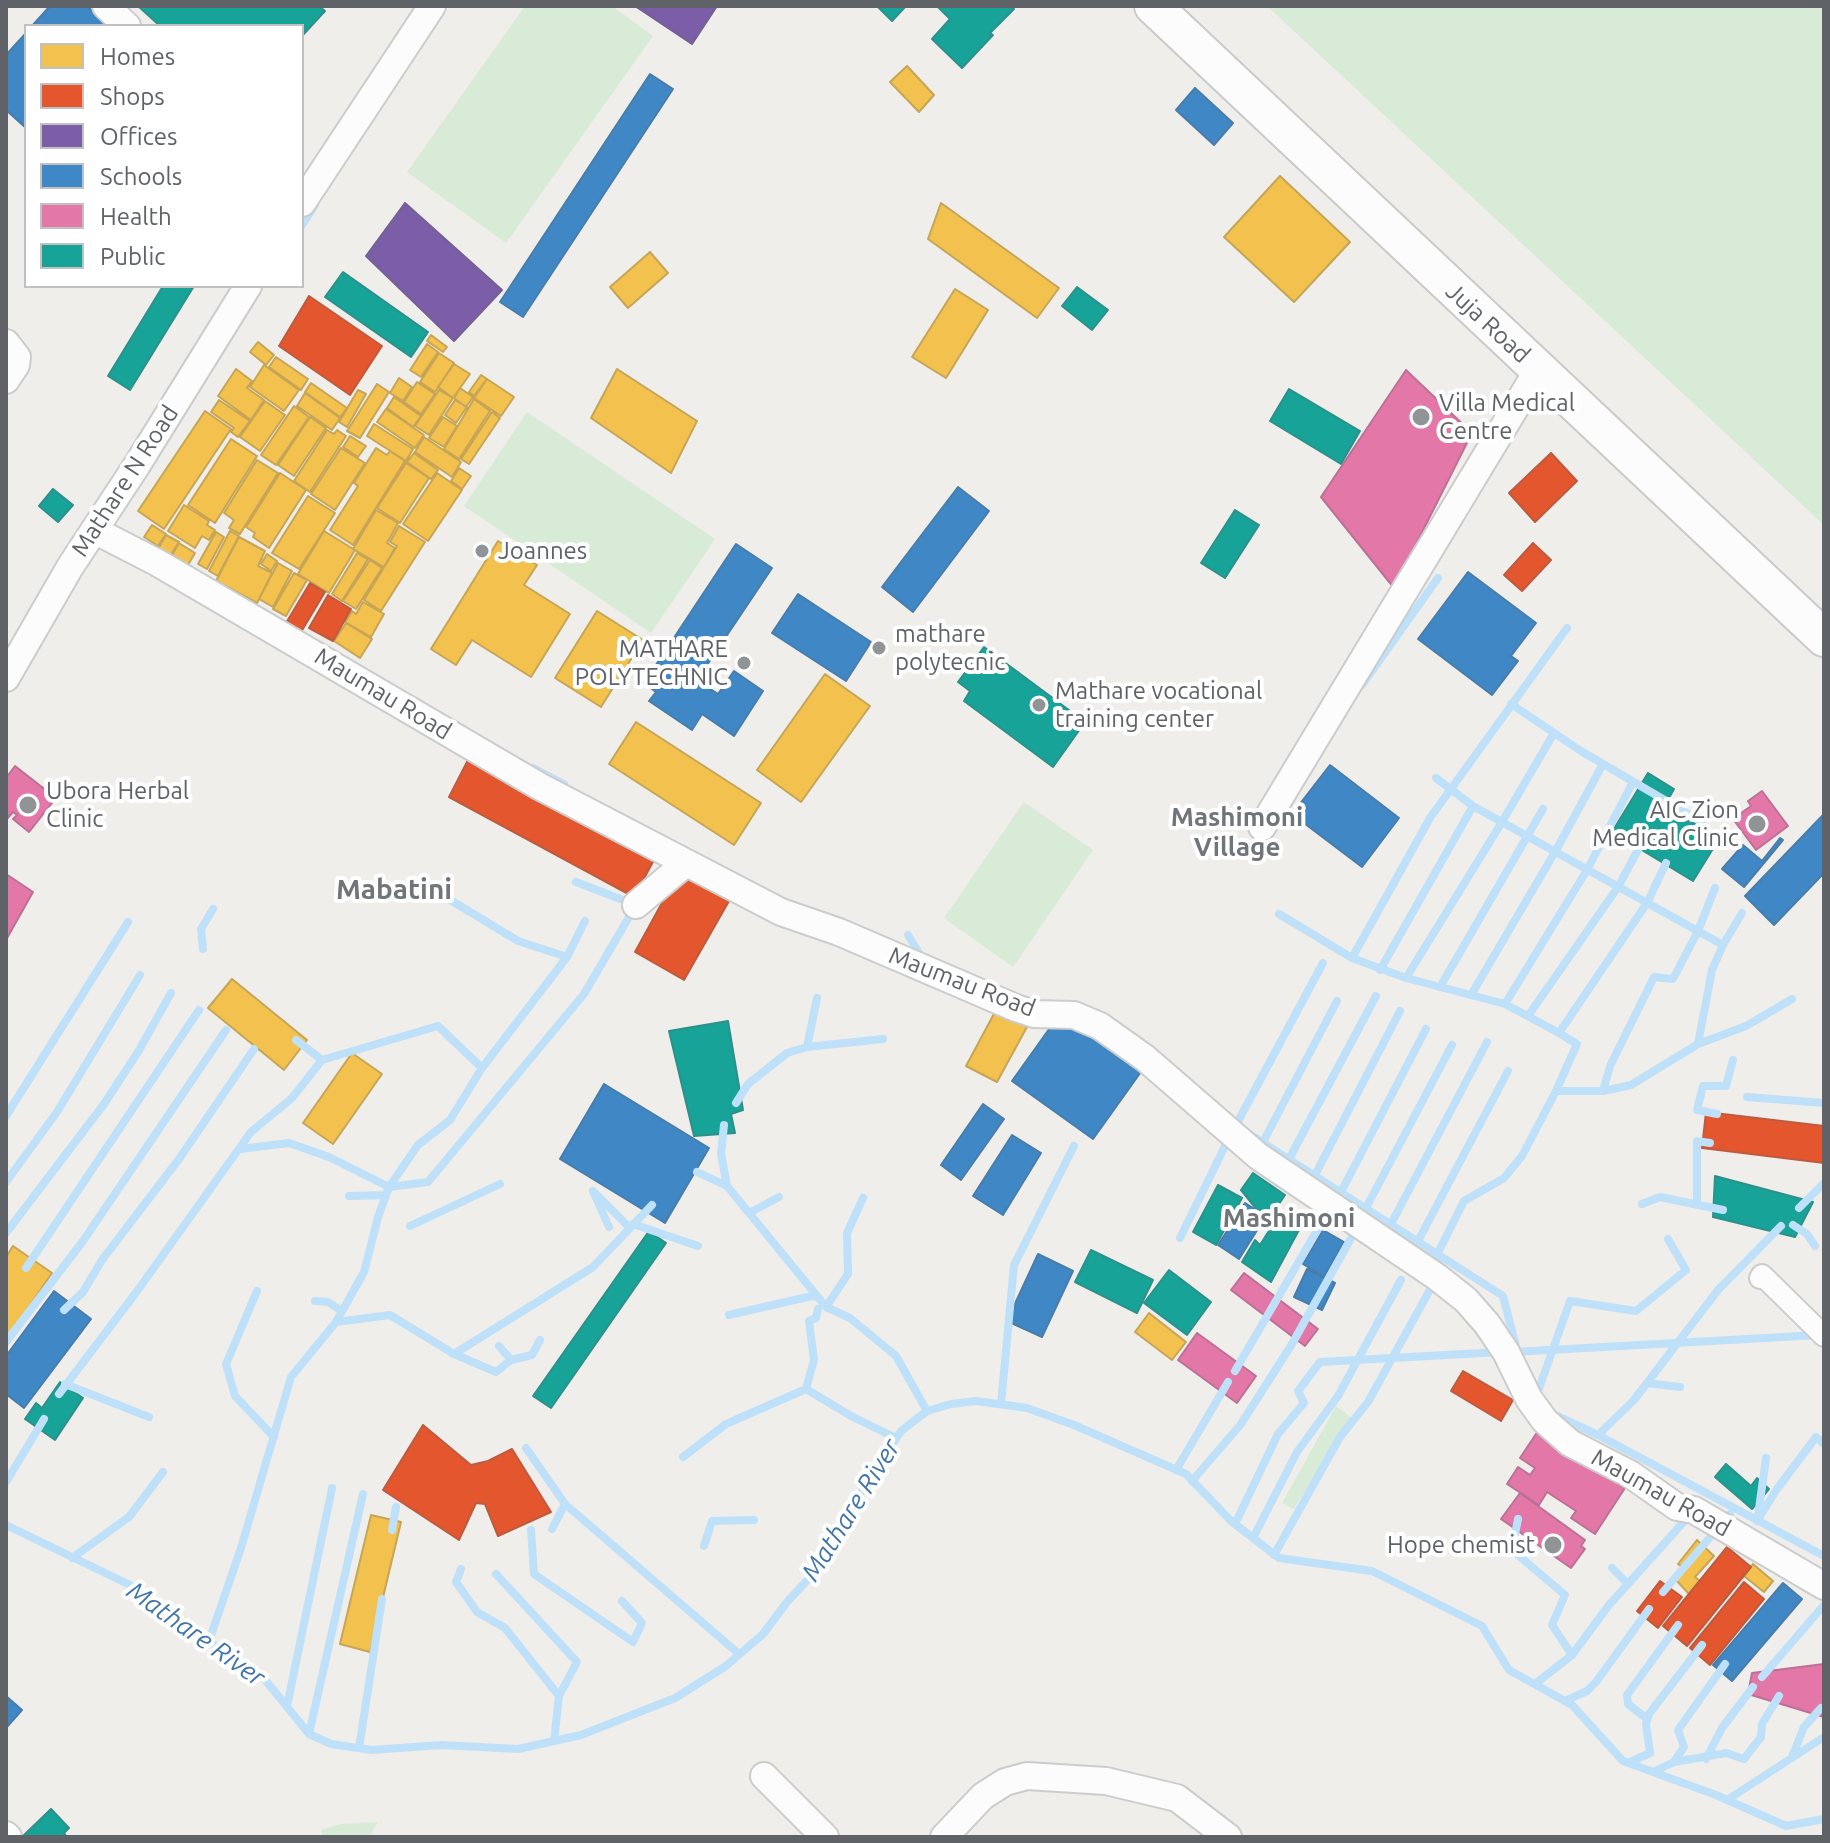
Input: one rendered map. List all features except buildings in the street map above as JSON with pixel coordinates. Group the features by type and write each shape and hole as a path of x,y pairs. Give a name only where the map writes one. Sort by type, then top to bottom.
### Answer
{"main road":[{"name":"Juja Road","path":"1153,6 1824,638"}],"street":[{"path":"106,6 125,24"},
{"path":"304,195 432,6"},
{"name":"Mathare N Road","path":"6,678 94,530 247,288"},
{"path":"1262,827 1538,370"},
{"name":"Maumau Road","path":"94,530 158,563 539,786 781,912 839,932 1016,1008 1034,1014 1074,1015 1100,1026 1145,1058 1258,1156 1466,1300 1506,1352 1529,1399 1545,1421 1570,1443 1630,1474 1677,1507 1694,1510 1824,1586"},
{"path":"636,905 686,863"},
{"path":"1760,1278 1762,1275 1824,1336"},
{"path":"764,1776 825,1837"},
{"path":"944,1837 983,1796 1005,1782 1027,1776 1106,1781 1177,1798 1228,1837"}],"green space":[{"path":"525,6 612,6 653,36 506,243 407,172"},
{"path":"1267,6 1824,6 1824,525"},
{"path":"527,412 715,539 651,633 464,506"},
{"path":"1024,802 1093,850 1013,967 944,918"},
{"path":"1336,1406 1353,1419 1293,1509 1282,1503"},
{"path":"378,1822 369,1837 323,1837 321,1830 341,1824"}],"waterway":[{"path":"304,222 315,205"},
{"path":"1362,685 1438,578"},
{"path":"1352,958 1430,818 1567,628"},
{"path":"1511,704 1581,751 1702,822"},
{"path":"1406,978 1554,733"},
{"path":"1471,995 1603,764"},
{"path":"533,768 564,784"},
{"path":"1436,778 1473,806 1723,945"},
{"path":"1505,1004 1587,870 1633,782"},
{"path":"1380,970 1473,806"},
{"path":"1440,987 1543,809"},
{"path":"1528,1016 1618,887 1639,848"},
{"path":"1559,1033 1647,903 1666,863"},
{"path":"240,1149 289,1143 329,1157 389,1187 428,1182 584,994 636,905 576,882"},
{"path":"1603,1091 1610,1066 1654,977 1673,979 1698,931 1715,888"},
{"path":"442,895 518,941 567,957"},
{"path":"203,949 201,929 213,909"},
{"path":"1698,1044 1712,970 1742,913"},
{"path":"1279,914 1352,958 1406,978 1505,1004 1577,1044 1556,1091"},
{"path":"336,1322 364,1272 389,1187 418,1145 450,1120 482,1068 567,957 585,921"},
{"path":"6,1116 128,922"},
{"path":"908,935 922,958"},
{"path":"1236,1125 1323,963"},
{"path":"6,1182 57,1112 140,975"},
{"path":"6,1233 104,1104 171,993"},
{"path":"1289,1159 1376,996"},
{"path":"736,1103 748,1084 787,1053 807,1047 817,998"},
{"path":"1274,1555 1340,1437 1368,1402 1437,1277 1438,1253 1464,1201 1504,1178 1522,1156 1556,1091 1603,1091 1631,1085 1698,1044 1746,1026 1792,999"},
{"path":"1263,1142 1337,1001"},
{"path":"26,1268 199,1010"},
{"path":"1315,1175 1400,1011"},
{"path":"59,1394 251,1132 292,1098 322,1060 438,1026 482,1068"},
{"path":"1341,1192 1426,1029"},
{"path":"6,1342 83,1241 226,1030"},
{"path":"807,1047 883,1039"},
{"path":"296,1040 322,1060"},
{"path":"1391,1224 1487,1042"},
{"path":"1366,1208 1452,1045"},
{"path":"64,1310 83,1292 102,1260 179,1159 254,1049"},
{"path":"1717,1114 1697,1110 1703,1086 1726,1086 1733,1060"},
{"path":"1418,1241 1508,1071"},
{"path":"1747,1097 1824,1103"},
{"path":"724,1125 721,1154 727,1186 826,1307 850,1318 896,1356 927,1411"},
{"path":"1251,1135 1503,1296 1517,1350"},
{"path":"1180,1238 1228,1140"},
{"path":"1697,1203 1697,1141 1710,1143"},
{"path":"1001,1404 1014,1265 1074,1146"},
{"path":"697,1172 727,1186"},
{"path":"1799,1208 1824,1183"},
{"path":"410,1226 500,1184"},
{"path":"609,1227 593,1191 630,1228"},
{"path":"349,1196 386,1195"},
{"path":"751,1212 779,1197"},
{"path":"1642,1204 1660,1197 1723,1210"},
{"path":"826,1307 848,1274 847,1233 863,1198"},
{"path":"209,1641 241,1548 291,1377 336,1322 390,1315 454,1354 593,1267 652,1205"},
{"path":"1235,1371 1329,1210"},
{"path":"633,1224 698,1246"},
{"path":"1793,1225 1807,1234 1815,1246"},
{"path":"1598,1435 1634,1400 1718,1290 1781,1226"},
{"path":"1192,1481 1241,1424 1292,1344 1354,1233"},
{"path":"1536,1397 1570,1301 1636,1311 1686,1270 1668,1239"},
{"path":"1253,1538 1297,1452 1338,1396 1401,1280"},
{"path":"257,1291 226,1364 235,1396 274,1437"},
{"path":"729,1315 818,1297"},
{"path":"315,1301 328,1302 342,1311"},
{"path":"806,1389 814,1360 809,1321 816,1318 818,1309"},
{"path":"1513,1352 1819,1335"},
{"path":"454,1354 496,1372 511,1360 532,1355 540,1340"},
{"path":"499,1346 511,1360"},
{"path":"1235,1524 1278,1434 1304,1403 1298,1391 1320,1362 1500,1352"},
{"path":"1176,1470 1228,1382"},
{"path":"1647,1383 1680,1387"},
{"path":"65,1384 149,1417"},
{"path":"683,1457 726,1424 806,1389 896,1438"},
{"name":"Mathare River","path":"6,1525 132,1586 262,1676 309,1734 331,1744 372,1750 441,1745 518,1749 581,1735 675,1698 726,1666 763,1634 787,1602 827,1559 864,1487 901,1431 927,1411 976,1401 1027,1408 1186,1474 1231,1521 1279,1558 1372,1571 1482,1626 1509,1670 1572,1705 1623,1761 1716,1795 1786,1826 1824,1819"},
{"path":"1555,1415 1824,1556"},
{"path":"6,1482 44,1419"},
{"path":"1757,1521 1816,1437 1824,1444"},
{"path":"526,1448 565,1504"},
{"path":"1758,1516 1766,1458"},
{"path":"72,1558 129,1517 163,1472"},
{"path":"287,1706 332,1488"},
{"path":"309,1734 363,1494"},
{"path":"552,1529 565,1504 739,1654"},
{"path":"392,1530 396,1507"},
{"path":"1663,1592 1730,1514"},
{"path":"1535,1684 1572,1655 1609,1605 1689,1516"},
{"path":"1518,1519 1512,1550 1565,1595 1552,1625 1572,1655"},
{"path":"704,1546 712,1521 754,1520"},
{"path":"531,1530 534,1574 633,1642 642,1623 622,1601"},
{"path":"1612,1568 1628,1584"},
{"path":"461,1569 456,1582 477,1612 505,1628 559,1696 554,1741"},
{"path":"496,1574 577,1662 559,1696"},
{"path":"359,1748 382,1599"},
{"path":"1762,1677 1824,1605"},
{"path":"1565,1701 1587,1691 1596,1682 1649,1609"},
{"path":"1647,1719 1628,1704 1627,1695 1678,1625"},
{"path":"1630,1762 1650,1753 1646,1724 1649,1714 1702,1645"},
{"path":"1674,1762 1684,1747 1678,1730 1725,1664"},
{"path":"1706,1759 1722,1728 1753,1687"},
{"path":"1655,1771 1674,1762 1726,1753 1744,1759 1761,1737 1762,1724 1779,1696"},
{"path":"1792,1757 1804,1727 1821,1708"},
{"path":"1727,1800 1824,1737"}],"place":[{"name":"Villa Medical Centre","path":"1421,417"},
{"name":"Joannes","path":"482,551"},
{"name":"mathare polytecnic","path":"879,648"},
{"name":"MATHARE POLYTECHNIC","path":"744,663"},
{"name":"Mathare vocational training center","path":"1039,705"},
{"name":"Ubora Herbal Clinic","path":"28,805"},
{"name":"AIC Zion Medical Clinic","path":"1757,824"},
{"name":"Hope chemist","path":"1553,1545"}],"district":[{"name":"Mashimoni Village","path":"1237,832"},
{"name":"Mabatini","path":"394,890"},
{"name":"Mashimoni","path":"1289,1218"}]}
